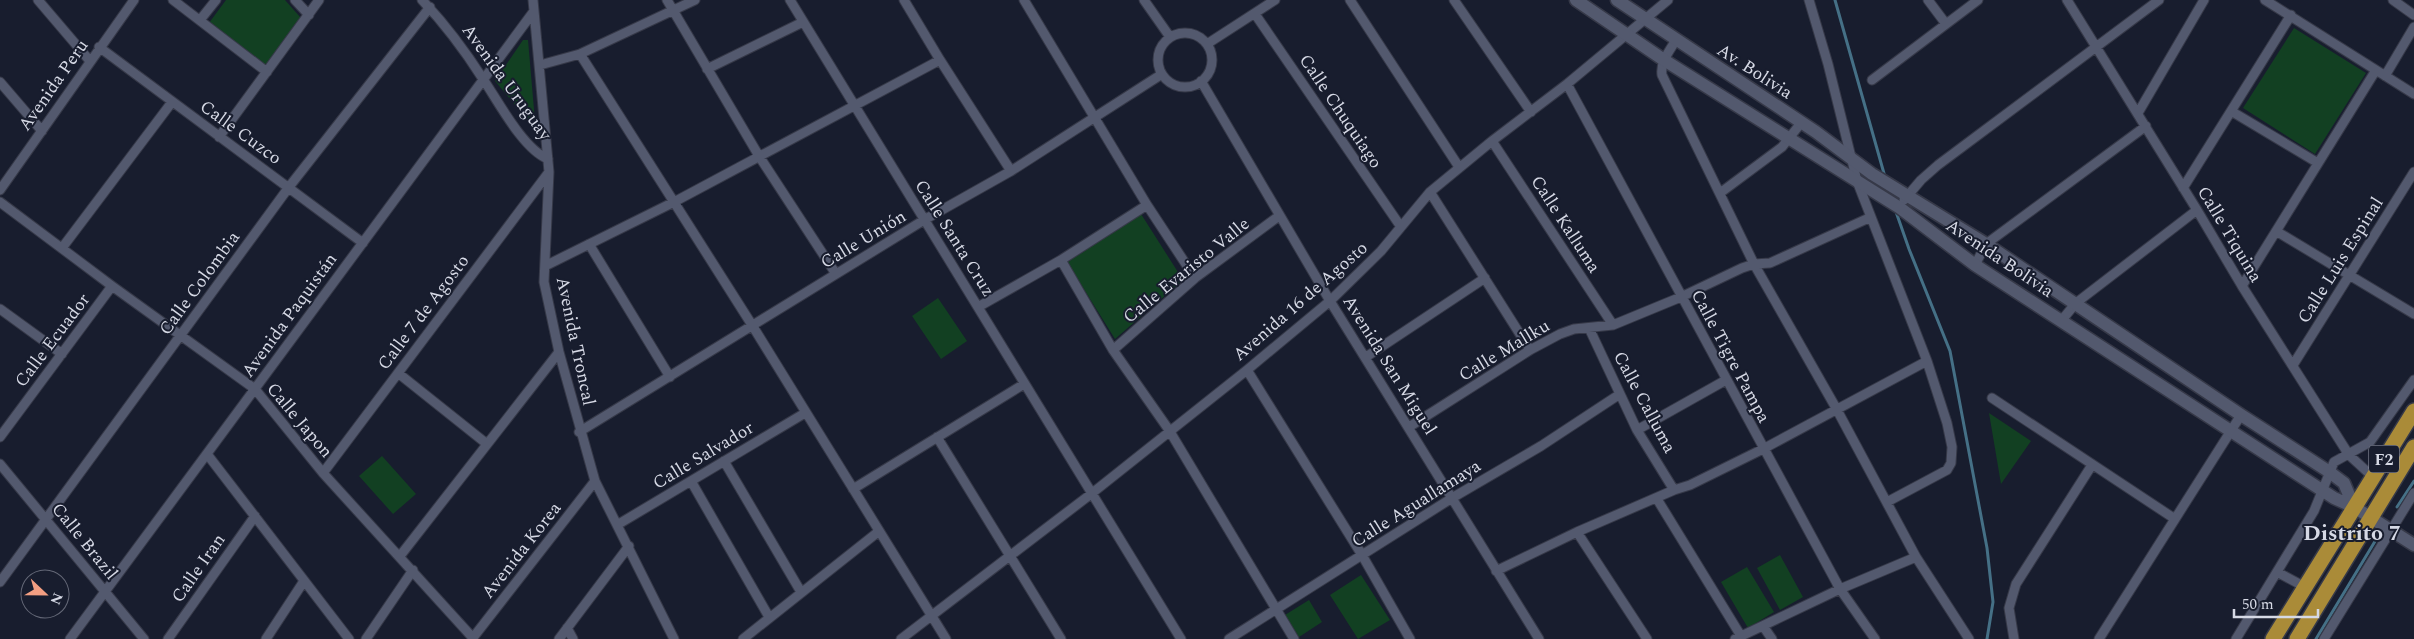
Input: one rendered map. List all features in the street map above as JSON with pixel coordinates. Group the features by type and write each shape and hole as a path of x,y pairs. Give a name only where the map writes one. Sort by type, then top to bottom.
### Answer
{"highway":[{"name":"F2","path":"2273,639 2414,411"},
{"name":"F2","path":"2297,639 2414,447"}],"street":[{"path":"38,0 90,61"},
{"name":"Avenida Peru","path":"0,190 99,47 134,0"},
{"path":"173,0 267,72"},
{"path":"200,20 216,0"},
{"path":"295,0 309,15"},
{"path":"219,138 319,0"},
{"name":"Avenida Uruguay","path":"422,0 484,80 500,107 533,149 548,158"},
{"name":"Avenida Troncal","path":"533,0 549,172 544,282 559,352 595,482 629,546 674,639"},
{"path":"666,0 759,156 836,274"},
{"path":"540,65 580,54 696,0"},
{"name":"Calle Santa Cruz","path":"790,0 1180,639"},
{"path":"904,0 1011,171"},
{"path":"1024,0 1147,205 1195,278"},
{"path":"1144,0 1170,37"},
{"path":"1207,44 1276,0"},
{"path":"1350,0 1459,167"},
{"path":"1454,0 1531,112"},
{"path":"1576,0 1628,34"},
{"name":"Av. Bolivia","path":"1617,0 1801,122 1872,174 1902,192"},
{"name":"Avenida 16 de Agosto","path":"901,639 931,614 1091,494 1247,370 1330,301 1381,251 1430,192 1459,167 1567,84 1668,0"},
{"path":"1809,0 1828,64 1857,180 1927,361 1947,423 1952,447 1951,463 1947,470 1887,502"},
{"path":"1928,0 1946,24"},
{"path":"1872,80 1978,0"},
{"name":"Calle Tiquina","path":"2067,0 2184,188 2242,286 2349,456 2373,477"},
{"path":"1900,208 1902,192 2158,0"},
{"path":"2138,113 2204,0"},
{"path":"2265,0 2414,94"},
{"path":"2394,0 2414,15"},
{"name":"Calle Colombia","path":"0,582 289,187 430,8"},
{"name":"Avenida Paquistán","path":"70,639 534,11"},
{"name":"Calle Chuquiago","path":"1255,14 1401,227"},
{"path":"2184,188 2291,16"},
{"path":"707,69 803,22"},
{"path":"2385,76 2414,27"},
{"path":"1186,33 1202,38 1207,44 1212,60 1210,68 1201,81 1193,85 1176,85 1162,74 1158,58 1164,43 1170,37 1186,33"},
{"name":"Avenida Bolivia","path":"1628,34 1664,60 1900,208 1974,265 2322,490 2354,507 2414,545"},
{"path":"1676,40 1664,60 1661,68 1662,74 1754,264 1836,408 1916,557 1967,638"},
{"name":"Calle Cuzco","path":"99,47 219,138 289,187 363,243"},
{"path":"580,54 752,325 878,532 946,639"},
{"path":"545,266 674,202 940,60"},
{"path":"2242,286 2376,70"},
{"name":"Calle Unión","path":"580,432 924,220 1011,171 1162,74"},
{"name":"Avenida San Miguel","path":"1201,81 1330,301 1539,639"},
{"path":"0,82 42,130"},
{"name":"Calle Tigre Pampa","path":"1567,84 1840,590 1876,639"},
{"path":"62,248 172,102"},
{"path":"2231,111 2318,163"},
{"path":"1720,193 1774,154 1790,138 1801,122"},
{"path":"1974,265 1986,244 2146,126"},
{"name":"Calle Kalluma","path":"1492,141 1613,325"},
{"name":"Calle 7 de Agosto","path":"323,473 549,172"},
{"name":"Calle Luis Espinal","path":"2293,365 2414,172"},
{"path":"1430,192 1530,350"},
{"name":"Avenida Bolivia","path":"1902,192 1986,244 2328,471 2344,483 2354,507"},
{"name":"Calle Japon","path":"0,202 112,286 255,389 323,473 413,570 473,639"},
{"path":"978,307 1061,260 1147,205"},
{"path":"2061,321 2076,303 2197,210"},
{"name":"Calle Evaristo Valle","path":"1113,350 1195,278 1279,216"},
{"name":"Calle Mallku","path":"1409,427 1530,350 1560,334 1574,329 1613,325 1754,264 1770,263 1871,217"},
{"path":"2276,230 2414,314"},
{"path":"589,244 670,377"},
{"path":"1061,260 1113,350 1170,430 1294,639"},
{"path":"1366,357 1485,278"},
{"name":"Calle Ecuador","path":"0,437 112,286"},
{"path":"0,309 62,354"},
{"name":"Calle Calluma","path":"1589,328 1637,430 1674,490"},
{"path":"400,556 559,352"},
{"path":"1496,571 1577,532 1674,490 1690,485 1763,449 1836,408 1927,361"},
{"path":"1247,370 1362,555 1410,639"},
{"path":"398,373 487,444"},
{"path":"1637,430 1726,380"},
{"path":"2236,639 2314,511 2328,471 2334,462 2349,456 2370,442 2414,380"},
{"path":"853,489 1024,384"},
{"name":"Calle Aguallamaya","path":"1229,639 1452,498 1541,446 1620,394"},
{"path":"1992,398 2175,518"},
{"name":"Calle Salvador","path":"617,525 806,413"},
{"path":"2099,639 2241,415"},
{"path":"936,437 1061,639"},
{"path":"207,454 349,639"},
{"path":"724,462 801,592"},
{"name":"Calle Brazil","path":"0,464 144,639"},
{"path":"2014,639 2010,608 2011,596 2016,584 2092,465"},
{"path":"691,481 769,617"},
{"name":"Avenida Korea","path":"473,639 595,482"},
{"path":"2324,639 2414,493"},
{"path":"1657,498 1738,638 1916,557"},
{"name":"Calle Iran","path":"168,639 255,516"},
{"path":"743,639 878,532"},
{"path":"1577,532 1647,639"},
{"path":"559,639 629,546"},
{"path":"366,639 413,570"},
{"path":"2277,572 2305,587"},
{"path":"266,639 304,581"},
{"path":"1763,626 1772,639"},
{"path":"567,628 573,639"}],"green space":[{"path":"226,0 285,0 301,18 267,66 209,23"},
{"path":"2294,28 2366,73 2315,154 2243,108"},
{"path":"523,40 528,40 535,121 531,124 495,81"},
{"path":"1141,214 1183,280 1115,339 1067,262"},
{"path":"938,298 967,341 941,359 912,316"},
{"path":"1989,413 2031,441 2001,484"},
{"path":"382,456 416,494 393,514 359,476"},
{"path":"1780,555 1803,597 1780,610 1757,568"},
{"path":"1747,567 1774,612 1748,628 1721,582"},
{"path":"1361,575 1390,620 1358,639 1330,595"},
{"path":"1309,600 1322,622 1299,637 1285,615"}],"waterway":[{"path":"1835,0 1885,177"},
{"path":"1895,209 1950,351 1987,548 1993,602 1987,639"},
{"path":"2397,507 2414,481"},
{"path":"2316,639 2377,538"}],"district":[{"name":"Distrito 7","path":"2352,532"}]}
